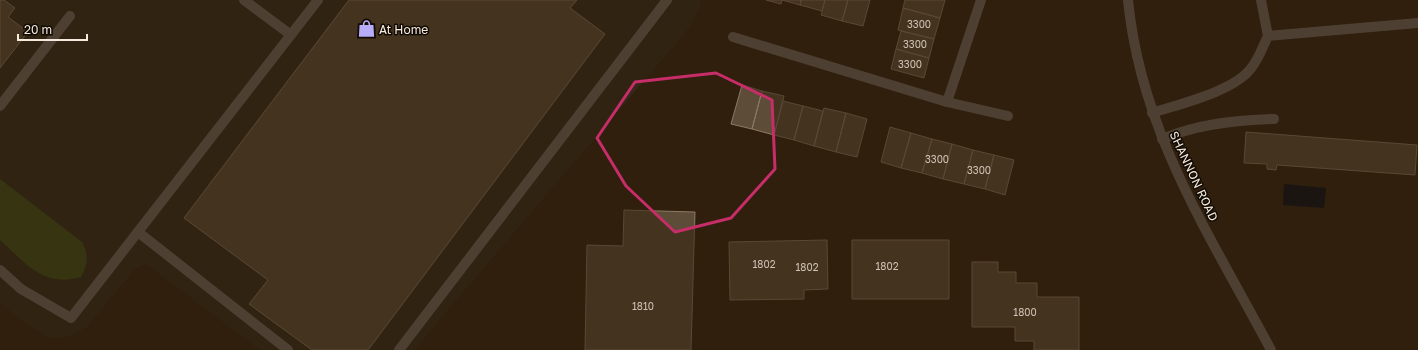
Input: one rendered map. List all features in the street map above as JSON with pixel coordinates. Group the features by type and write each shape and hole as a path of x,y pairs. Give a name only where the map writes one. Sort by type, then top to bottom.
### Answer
{"street":[{"path":"244,0 291,35"},
{"path":"0,270 21,288 71,318 318,0"},
{"path":"399,350 667,0"},
{"path":"947,102 981,0"},
{"name":"SHANNON ROAD","path":"1128,0 1131,26 1141,77 1162,139 1195,210 1271,350"},
{"path":"1152,113 1195,100 1230,85 1252,68 1268,36 1261,0"},
{"path":"0,106 70,16"},
{"path":"1268,36 1418,23"},
{"path":"733,37 947,102 1008,116"},
{"path":"1162,139 1185,130 1244,119 1274,119"},
{"path":"138,232 288,350"}],"highlighted area":[{"path":"716,73 772,100 775,169 731,218 675,232 626,186 597,138 635,82"}],"shaded area":[{"path":"0,0 701,0 700,7 690,27 414,350 260,350 146,264 135,269 87,327 68,337 47,338 0,304"}],"green space":[{"path":"0,179 82,242 86,251 87,260 81,277 68,280 46,276 27,265 0,240"}],"water":[{"path":"1284,184 1326,188 1324,208 1283,205"}],"building":[{"path":"0,0 4,0 15,8 8,17 28,32 0,68"},
{"path":"349,0 577,0 570,8 605,34 368,350 312,350 249,304 268,280 184,218"},
{"path":"766,0 782,0 781,4"},
{"path":"782,0 801,0 800,5"},
{"path":"801,0 825,0 822,11 800,5"},
{"path":"825,0 848,0 842,21 821,15"},
{"path":"848,0 870,0 863,26 842,21"},
{"path":"905,0 945,0 940,18 903,8"},
{"path":"903,8 940,18 934,39 898,30"},
{"path":"901,31 934,39 929,58 896,49"},
{"path":"896,49 929,58 924,78 891,69"},
{"path":"742,85 762,91 752,129 731,124"},
{"path":"762,91 784,96 774,135 752,129"},
{"path":"783,101 803,106 794,140 774,135"},
{"path":"803,106 823,111 814,146 794,140"},
{"path":"824,108 846,113 836,152 814,146"},
{"path":"846,113 867,119 857,157 836,152"},
{"path":"890,127 911,133 901,168 881,162"},
{"path":"1246,132 1417,145 1415,175 1277,165 1276,170 1267,169 1267,164 1244,163"},
{"path":"911,133 932,139 922,173 901,168"},
{"path":"932,139 952,144 943,179 922,173"},
{"path":"952,144 973,150 964,184 943,179"},
{"path":"973,150 994,155 985,189 964,184"},
{"path":"994,155 1014,160 1005,195 985,189"},
{"path":"624,210 695,212 691,350 585,350 587,245 623,246"},
{"path":"827,240 828,289 804,290 804,299 730,300 729,242"},
{"path":"852,240 949,240 949,299 852,299"},
{"path":"972,262 998,262 998,272 1016,272 1016,283 1037,283 1037,297 1079,297 1079,350 1034,350 1034,341 1015,341 1015,327 972,327"}],"place":[{"name":"At Home","path":"366,29"}]}
